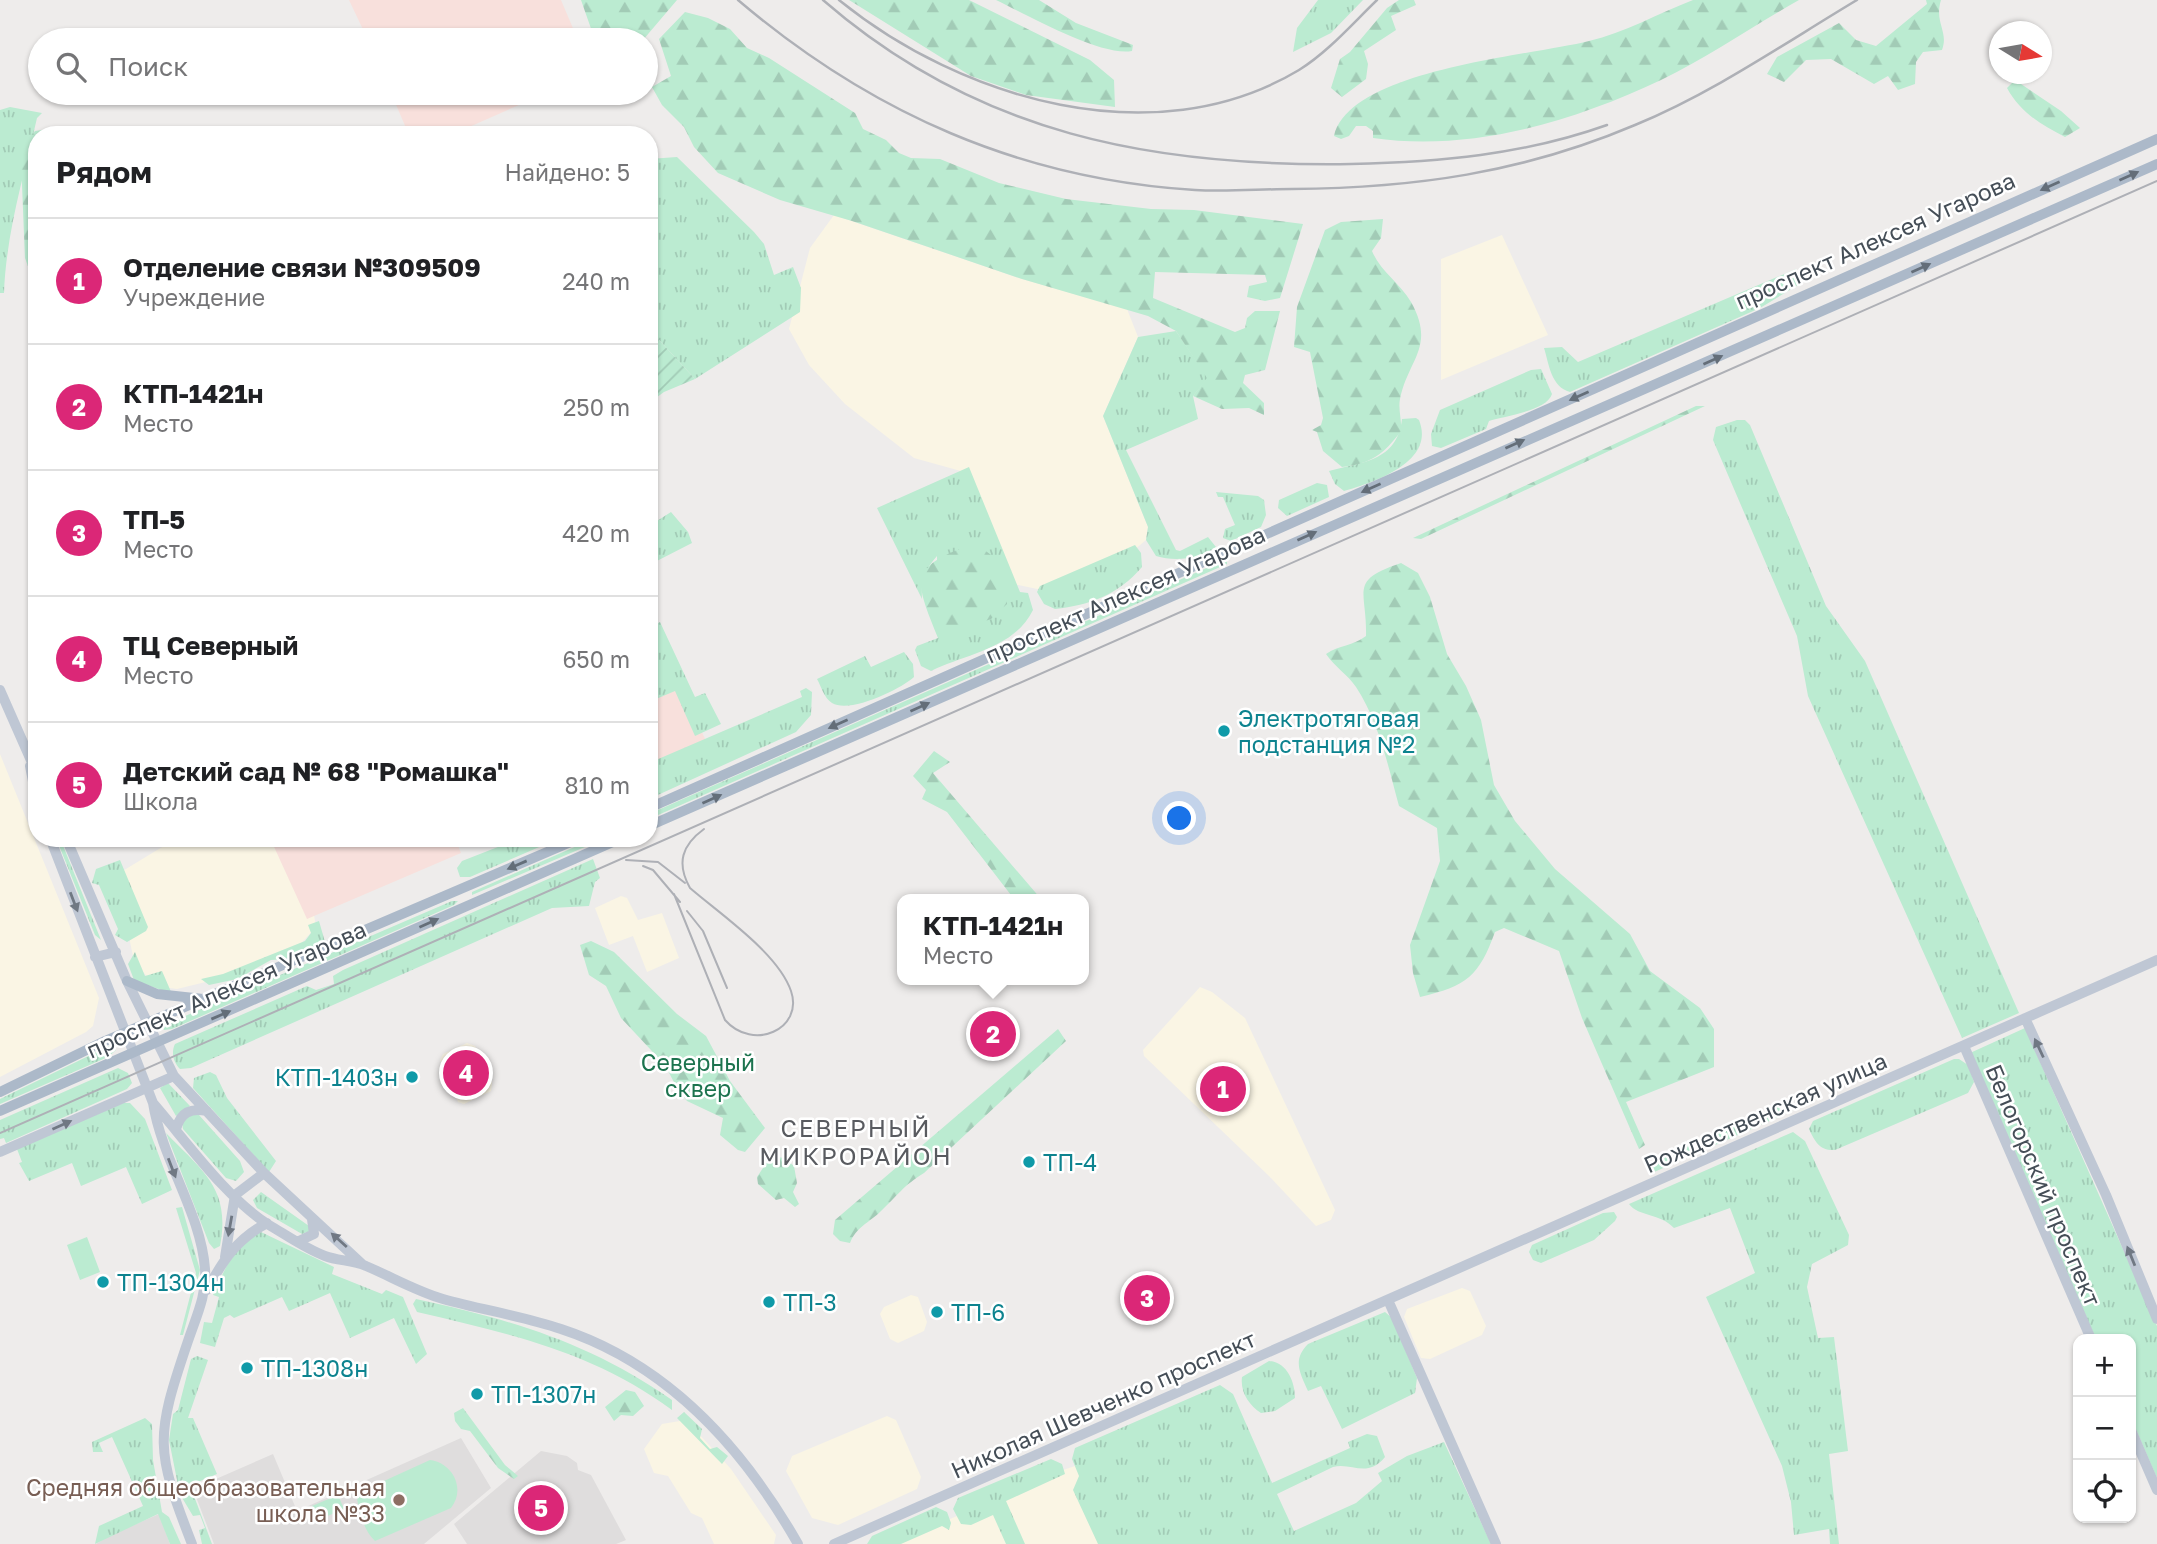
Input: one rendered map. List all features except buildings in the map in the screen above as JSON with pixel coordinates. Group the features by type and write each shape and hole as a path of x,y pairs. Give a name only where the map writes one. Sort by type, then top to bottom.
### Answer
{"main road":[{"name":"проспект Алексея Угарова","path":"658,804 2157,139"},
{"name":"проспект Алексея Угарова","path":"658,822 2157,164"},
{"path":"1611,382 1617,399"},
{"path":"0,690 28,753"},
{"path":"53,847 153,1103 158,1131 202,1247 205,1293"},
{"path":"70,847 127,981 174,1076 264,1173 312,1219 336,1237 363,1265"},
{"name":"проспект Алексея Угарова","path":"0,1092 124,1033 559,847"},
{"name":"проспект Алексея Угарова","path":"0,1111 601,847"},
{"path":"461,890 469,905"},
{"path":"95,957 116,952"},
{"name":"Рождественская улица","path":"1388,1300 2157,960"},
{"path":"127,981 157,994 206,1000"},
{"path":"2025,1018 2106,1195 2157,1319"},
{"name":"Белогорский проспект","path":"1964,1046 2089,1334"},
{"path":"0,1152 174,1076"},
{"path":"153,1103 235,1195 267,1223 324,1256 363,1265 436,1296 561,1329 645,1371 692,1405 726,1439 777,1507 798,1544"},
{"path":"176,1129 179,1118 187,1111 207,1111"},
{"path":"225,1257 235,1195 264,1173"},
{"path":"299,1241 314,1234 312,1219"},
{"path":"192,1544 166,1476 162,1430 175,1378 205,1293 225,1257 246,1234 267,1223"},
{"path":"1388,1300 1496,1544"},
{"name":"Николая Шевченко проспект","path":"834,1544 1388,1300"},
{"path":"2136,1442 2157,1490"}],"shaded area":[{"path":"349,0 561,0 573,28 362,28"},
{"path":"396,105 519,105 471,126 405,126"},
{"path":"834,215 1022,279 1127,309 1138,337 1103,416 1148,527 1146,540 1134,550 1042,590 1013,584 968,473 914,458 845,404 809,365 789,329 810,248"},
{"path":"1502,235 1548,335 1441,380 1441,259"},
{"path":"658,638 707,743 658,765"},
{"path":"0,754 28,823 28,847 38,847 99,998 93,1026 86,1032 0,1077"},
{"path":"162,847 285,847 313,909 316,927 295,950 222,978 177,989 155,986 134,961 116,875"},
{"path":"274,847 459,847 461,853 307,919"},
{"path":"621,896 627,898 638,920 662,913 679,958 647,972 633,936 609,945 595,908"},
{"path":"1200,987 1212,992 1245,1018 1335,1210 1331,1220 1316,1226 1269,1176 1144,1056 1143,1050"},
{"path":"467,1043 475,1046 492,1083 491,1091 464,1104 458,1102 440,1060 443,1054"},
{"path":"1462,1288 1470,1291 1486,1326 1482,1335 1430,1359 1421,1358 1404,1317 1407,1309"},
{"path":"911,1295 918,1297 927,1322 924,1331 898,1343 890,1339 880,1314 884,1307"},
{"path":"887,1416 896,1420 921,1477 917,1489 838,1525 812,1518 786,1471 792,1456"},
{"path":"686,1420 731,1469 776,1535 774,1544 714,1544 702,1518 691,1513 668,1476 654,1473 644,1449 662,1424"},
{"name":"Средняя общеобразовательная школа №33","path":"461,1438 491,1488 424,1544 214,1544 193,1489 273,1454 297,1511"},
{"path":"541,1451 567,1456 577,1463 578,1470 591,1475 626,1540 616,1544 467,1544 454,1524"},
{"path":"1078,1465 1114,1544 893,1544 1060,1471"},
{"path":"159,1514 170,1544 96,1544 111,1535"}],"green space":[{"path":"581,0 677,0 653,28 591,28"},
{"path":"849,0 969,0 1090,60 1114,80 1115,107 1026,95 971,76"},
{"path":"996,0 1039,0 1076,23 1133,45 1132,51 1102,48"},
{"path":"1318,0 1363,0 1331,33 1293,52 1297,28"},
{"path":"1399,0 1414,0 1416,5 1391,16 1396,30 1364,51 1368,64 1366,79 1342,97 1331,88 1340,59 1350,52 1387,8"},
{"path":"1693,0 1799,0 1661,80 1592,109 1557,120 1484,137 1447,141 1373,138 1373,131 1366,126 1356,126 1349,136 1341,139 1334,136 1347,113 1372,95 1406,80 1487,60 1589,41 1628,28"},
{"path":"1926,0 1941,0 1939,15 1944,43 1942,50 1923,52 1916,62 1915,84 1898,90 1888,76 1874,84 1831,59 1806,60 1784,82 1767,74 1777,57 1839,23 1856,40 1876,46 1927,4"},
{"path":"685,12 708,18 730,29 747,48 769,58 855,113 863,129 886,140 899,153 911,158 940,159 999,183 1066,199 1151,209 1194,210 1303,224 1280,298 1265,301 1247,297 1249,286 1267,282 1265,275 1155,272 1153,298 1235,332 1245,328 1247,318 1255,311 1280,311 1265,370 1245,375 1243,383 1264,403 1264,415 1249,408 1222,409 1193,396 1207,378 1176,331 1148,316 1022,279 852,221 780,200 718,173 694,147 684,127 658,98 658,84 671,76 659,39"},
{"path":"2011,84 2021,84 2061,111 2080,128 2065,137 2048,128 2018,104 2007,88"},
{"path":"10,107 42,113 35,126 28,126 28,155 8,249 4,293 0,293 0,110"},
{"path":"28,139 28,266 25,258 21,161"},
{"path":"677,157 764,244 774,275 793,267 801,288 800,312 695,379 658,339 658,158"},
{"path":"1383,219 1381,238 1372,251 1380,265 1411,302 1418,317 1421,342 1400,399 1401,431 1376,457 1342,467 1323,451 1317,432 1312,430 1321,425 1323,418 1310,352 1294,347 1297,307 1325,230 1341,222"},
{"path":"1796,269 1798,285 1760,308 1570,392 1559,385 1552,374 1544,348 1562,347 1578,362"},
{"path":"1176,331 1208,378 1193,396 1198,419 1126,450 1176,550 1180,551 1208,537 1216,547 1195,557 1179,559 1156,556 1146,540 1148,527 1103,416 1138,337"},
{"path":"658,339 695,379 658,396"},
{"path":"1541,369 1552,394 1542,405 1489,421 1486,429 1441,448 1432,446 1431,434 1440,410 1531,370"},
{"path":"1696,406 1705,406 1421,539 1413,538"},
{"path":"1402,419 1419,420 1422,435 1419,448 1411,459 1385,476 1357,487 1344,491 1335,484 1329,471 1376,458 1393,444"},
{"path":"1745,420 1750,425 1826,606 1865,661 2019,1013 1962,1038 1808,696 1797,636 1713,440 1716,427"},
{"path":"969,467 1020,592 1028,593 1033,610 1014,634 1001,642 931,671 921,666 915,650 917,646 938,638 937,556 924,576 922,599 877,508"},
{"path":"1317,483 1327,485 1329,497 1287,516 1278,508 1279,500"},
{"path":"1216,492 1258,496 1264,500 1266,515 1261,527 1231,541 1223,538 1225,529 1235,525 1223,497 1218,497"},
{"path":"671,512 688,532 692,543 658,560 658,520"},
{"path":"973,544 991,555 1001,567 1007,604 991,619 938,638 924,602 922,577 927,568 937,560"},
{"path":"1135,545 1141,553 1142,567 1123,585 1103,597 1080,605 1055,609 1044,604 1037,592 1040,586"},
{"path":"1227,559 1227,564 658,815 658,810"},
{"path":"1401,563 1418,573 1430,597 1447,654 1466,686 1481,720 1494,785 1515,821 1555,869 1630,934 1650,971 1700,1008 1714,1029 1714,1067 1626,1102 1645,1145 1639,1149 1582,1018 1559,951 1504,928 1495,932 1483,959 1469,977 1449,988 1420,997 1413,973 1410,945 1440,861 1437,828 1399,806 1371,715 1356,687 1326,654 1366,636 1364,589 1367,582 1373,575"},
{"path":"660,622 695,697 705,693 721,724 695,736 675,691 658,698"},
{"path":"904,652 913,664 914,677 875,699 840,706 829,701 817,679 865,656 871,667"},
{"path":"806,688 812,692 811,715 796,732 658,795 658,759 802,697 800,691"},
{"path":"934,751 950,762 933,773 1037,894 1010,894 947,812 922,799 926,790 913,776"},
{"path":"60,847 64,847 101,940 95,935"},
{"path":"498,847 539,847 470,877 460,877 457,868 462,861"},
{"path":"574,847 585,847 472,895 472,892"},
{"path":"593,859 600,878 595,882 589,906 552,908 191,1068 180,1069 176,1063 173,1054 175,1044 307,986 316,990 334,984 333,976 343,970"},
{"path":"120,860 148,927 127,942 115,935 118,929 99,885 92,883 96,869"},
{"path":"452,901 458,901 172,1029 164,1030 162,1026"},
{"path":"319,921 325,942 285,959 271,960 237,979 209,985 201,979 223,974 305,941 311,933 308,925"},
{"name":"Северный сквер","path":"591,941 614,952 677,1014 706,1036 730,1081 765,1128 745,1152 738,1150 720,1135 723,1118 687,1101 665,1065 621,1018 606,986 589,975 580,945"},
{"path":"135,952 145,976 162,971 172,994 134,980 128,964"},
{"path":"2025,1028 2157,1326 2157,1478 2136,1430 2136,1334 2094,1334 1970,1053"},
{"path":"1058,1029 1066,1041 924,1173 859,1229 850,1243 840,1241 833,1234 835,1220"},
{"path":"111,1045 116,1050 108,1057 0,1104 0,1099"},
{"path":"1954,1059 1968,1065 1974,1082 1968,1093 1835,1150 1822,1147 1813,1138 1809,1129 1813,1121"},
{"path":"118,1068 128,1073 132,1083 127,1089 6,1143 4,1138 0,1139 0,1120"},
{"path":"210,1072 216,1075 227,1098 276,1161 269,1172 193,1088 194,1078"},
{"path":"168,1083 190,1106 176,1116 160,1088"},
{"path":"123,1103 130,1103 145,1119 172,1190 142,1204 126,1167 81,1186 72,1163 29,1181 19,1163 22,1162 17,1149"},
{"path":"1785,1103 1788,1106 1785,1114 1649,1172 1646,1165"},
{"path":"192,1113 199,1115 240,1161 244,1172 236,1181 226,1178 183,1129 182,1122"},
{"path":"1793,1132 1805,1141 1849,1235 1848,1245 1812,1264 1807,1287 1818,1338 1834,1337 1848,1451 1829,1454 1839,1544 1830,1544 1829,1529 1794,1535 1791,1502 1782,1466 1706,1297 1755,1273 1730,1208 1674,1228 1629,1204"},
{"path":"166,1133 202,1170 218,1195 222,1226 220,1246 214,1249 209,1243"},
{"path":"771,1156 784,1158 794,1166 797,1183 793,1192 799,1204 795,1207 784,1198 776,1200 758,1184 757,1177"},
{"path":"261,1192 309,1226 310,1231 302,1234 257,1208 253,1200"},
{"path":"182,1207 200,1270 183,1335 180,1335 196,1273 176,1208"},
{"path":"1614,1212 1617,1217 1615,1221 1594,1240 1541,1263 1533,1260 1529,1252 1532,1245 1603,1213"},
{"path":"261,1232 334,1267 332,1274 382,1294 386,1290 403,1297 427,1354 416,1364 394,1318 350,1338 330,1293 289,1311 282,1297 234,1318 230,1315 224,1318 215,1347 200,1343 204,1322 212,1323 219,1297 213,1295 226,1267 244,1243"},
{"path":"87,1237 100,1272 80,1280 67,1245"},
{"path":"416,1299 518,1325 581,1349 611,1363 672,1400 672,1410 643,1390 582,1359 518,1337 417,1312 413,1304"},
{"path":"1385,1312 1392,1318 1417,1378 1415,1393 1342,1429 1321,1386 1308,1391 1299,1367 1300,1356 1308,1344"},
{"path":"197,1356 208,1360 188,1418 193,1418 217,1474 179,1490 169,1440 173,1414 178,1410 191,1359"},
{"path":"1269,1361 1281,1365 1289,1374 1295,1398 1275,1411 1261,1413 1246,1398 1242,1377"},
{"path":"1220,1385 1233,1394 1272,1483 1350,1448 1348,1442 1367,1434 1377,1436 1385,1457 1378,1464 1366,1469 1333,1467 1277,1494 1294,1531 1356,1503 1382,1481 1378,1473 1407,1456 1444,1442 1491,1544 1098,1544 1073,1490 1079,1476 1072,1459 1075,1448"},
{"path":"626,1390 635,1392 644,1406 633,1416 621,1415 614,1421 605,1407"},
{"path":"463,1408 505,1465 518,1476 514,1479 498,1468 470,1431 461,1429 455,1421 454,1413"},
{"path":"684,1412 702,1429 700,1438 710,1449 717,1447 728,1456 722,1464 677,1418"},
{"path":"145,1418 152,1424 153,1460 162,1512 169,1517 181,1544 170,1544 158,1514 95,1544 99,1526 143,1506 112,1437 99,1443 103,1452 93,1452 92,1442"},
{"path":"1051,1459 1062,1464 1065,1474 1006,1501 1025,1544 1006,1544 993,1515 971,1525 961,1524 953,1509 958,1498"},
{"path":"430,1460 445,1466 455,1478 457,1493 451,1508 375,1541 365,1527 357,1499 362,1491"},
{"path":"191,1488 212,1544 202,1544 199,1530 205,1528 200,1515 193,1516 181,1496"},
{"path":"338,1495 344,1509 318,1520 312,1506"},
{"path":"936,1507 947,1512 951,1523 949,1530 942,1526 901,1544 867,1544 872,1536"}],"tram line":[{"path":"658,843 2157,181"},
{"path":"674,894 725,1020 736,1030 749,1034 762,1035 783,1025 790,1016 793,1004 791,991 784,977 761,949 690,888 686,879 682,863 686,848 704,829"},
{"path":"0,1133 648,847"},
{"path":"626,860 658,862 685,883"},
{"path":"643,866 653,870 680,902"},
{"path":"687,911 703,931 727,988"}],"railway":[{"path":"738,0 841,76 895,107 951,133 1009,155 1068,172 1131,183 1219,191 1337,188 1424,181 1467,175 1551,155 1635,125 1692,98 1857,0"},
{"path":"823,0 882,46 942,83 1005,112 1070,133 1137,149 1277,163 1384,163 1449,159 1512,150 1607,125"},
{"path":"839,0 888,35 942,65 1000,89 1060,105 1122,112 1183,110 1243,96 1310,63 1377,0"}],"place":[{"name":"Электротяговая подстанция №2","path":"1224,731"},
{"name":"КТП-1421н","path":"993,1034"},
{"name":"ТЦ Северный","path":"466,1073"},
{"name":"КТП-1403н","path":"412,1077"},
{"name":"Отделение связи №309509","path":"1223,1089"},
{"name":"ТП-4","path":"1029,1162"},
{"name":"ТП-1304н","path":"103,1282"},
{"name":"ТП-5","path":"1147,1298"},
{"name":"ТП-3","path":"769,1302"},
{"name":"ТП-6","path":"937,1312"},
{"name":"ТП-1308н","path":"247,1368"},
{"name":"ТП-1307н","path":"477,1394"},
{"name":"Средняя общеобразовательная школа №33","path":"399,1500"},
{"name":"Детский сад № 68 \"Ромашка\"","path":"541,1508"}],"district":[{"name":"СЕВЕРНЫЙ МИКРОРАЙОН","path":"856,1141"}]}
